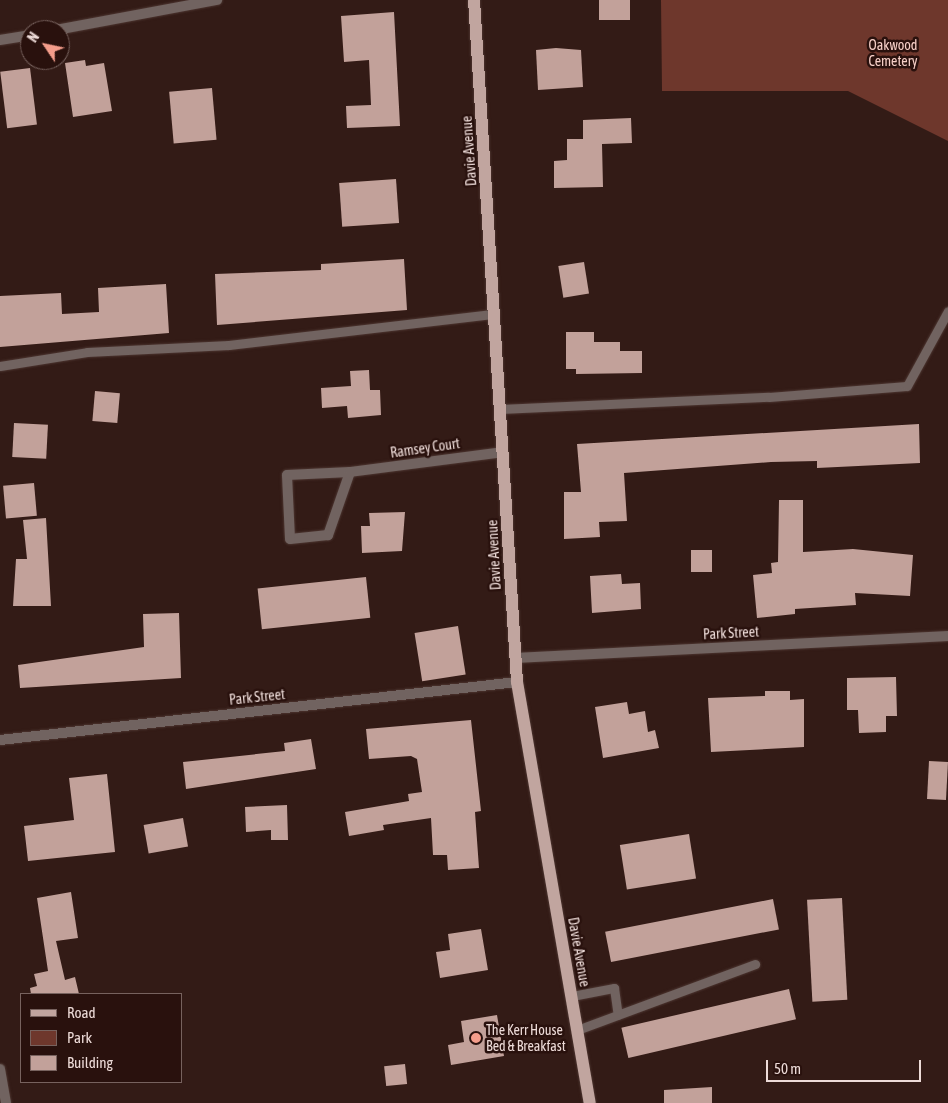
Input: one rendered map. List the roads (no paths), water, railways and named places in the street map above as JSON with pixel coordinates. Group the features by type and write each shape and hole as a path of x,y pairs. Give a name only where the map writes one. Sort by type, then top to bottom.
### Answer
{"main road":[{"name":"Davie Avenue","path":"474,0 517,682 590,1103"}],"street":[{"path":"70,27 216,0"},
{"path":"0,40 20,37"},
{"name":"Ramsey Court","path":"350,472 328,535 290,539 287,475 350,472 503,452"},
{"name":"Park Street","path":"515,658 948,636"},
{"name":"Park Street","path":"0,740 517,682"},
{"path":"0,1069 6,1103"}],"lane":[{"path":"500,409 906,386 948,311"},
{"path":"0,366 88,352 229,344 494,314"},
{"path":"577,1030 755,964"},
{"path":"572,996 614,988 618,1015"}],"place":[{"name":"The Kerr House Bed & Breakfast","path":"476,1038"}],"park label":[{"name":"Oakwood Cemetery","path":"893,54"}]}
